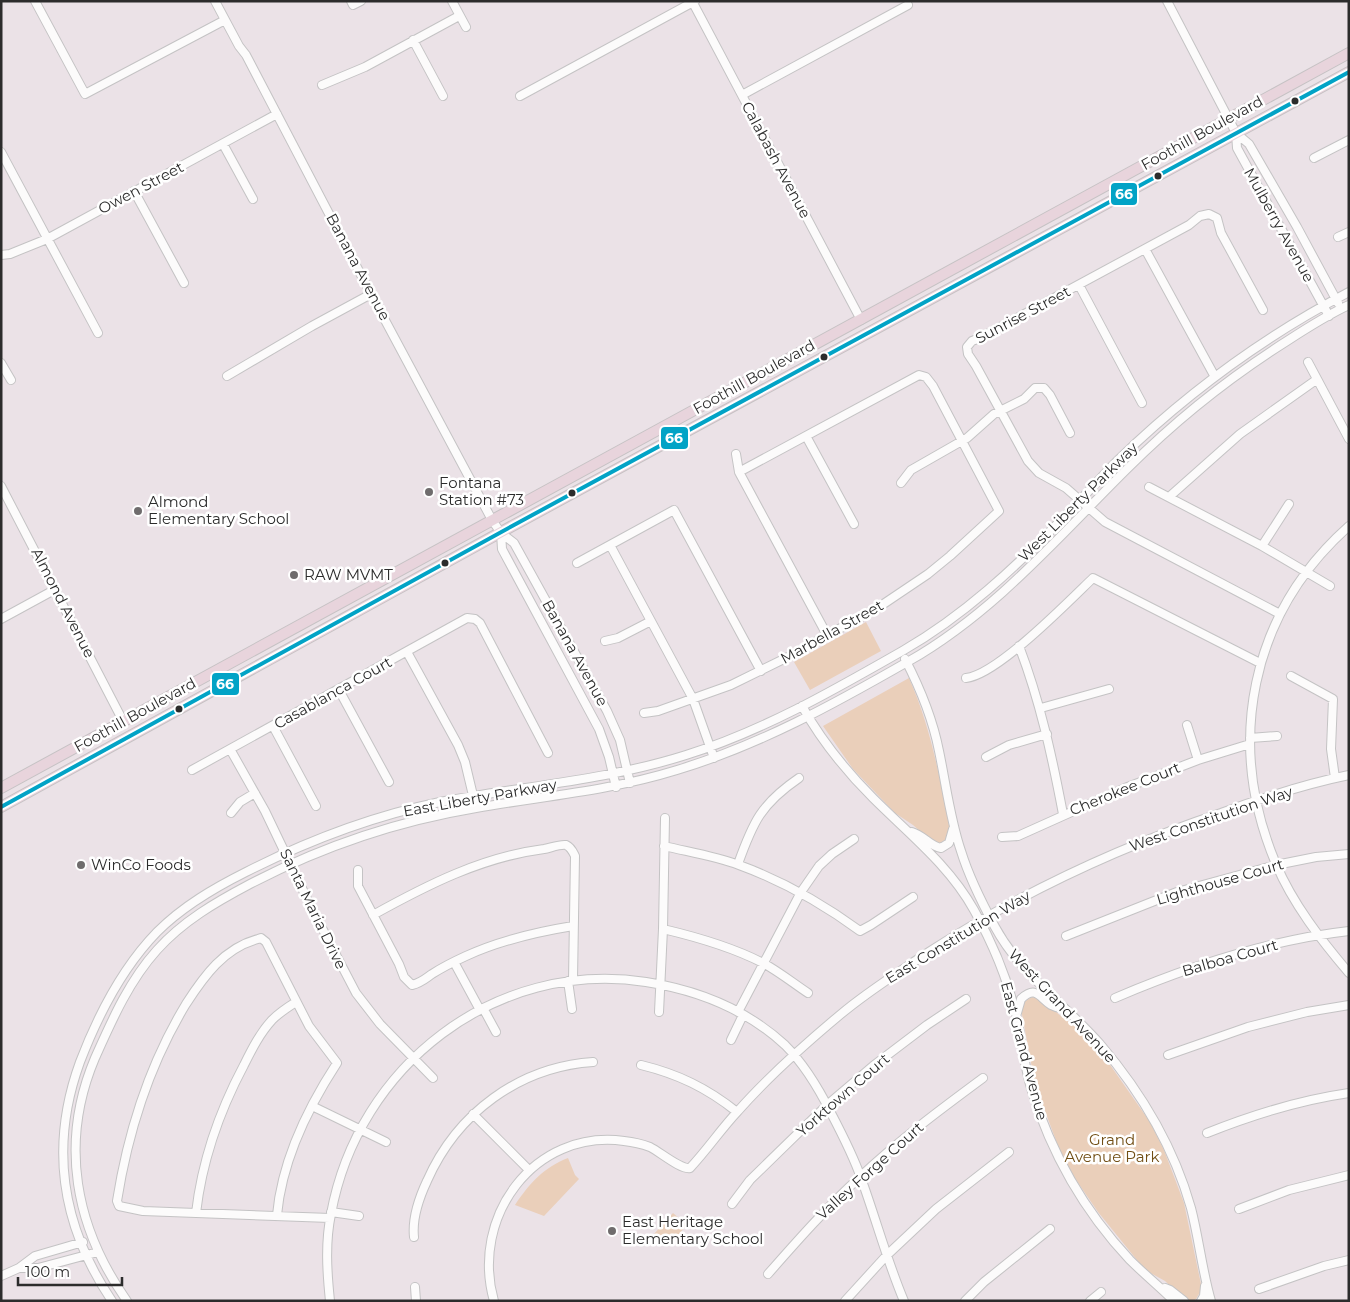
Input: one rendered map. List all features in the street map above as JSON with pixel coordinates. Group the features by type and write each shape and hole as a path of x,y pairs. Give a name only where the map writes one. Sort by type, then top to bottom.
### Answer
{"main road":[{"name":"Foothill Boulevard","path":"1,788 1349,53"},
{"name":"Foothill Boulevard","path":"1,807 1349,72"},
{"path":"1,796 34,777 47,763"}],"street":[{"path":"35,1 85,94 225,20"},
{"name":"Banana Avenue","path":"215,1 492,520 501,533 514,543 607,711 620,740 630,783"},
{"path":"352,3 361,1"},
{"path":"452,1 466,27"},
{"name":"Mulberry Avenue","path":"1167,1 1236,133 1249,144 1336,298 1345,307"},
{"path":"520,96 693,2"},
{"name":"Calabash Avenue","path":"693,2 860,320"},
{"path":"742,95 908,5"},
{"path":"322,85 365,67 459,16"},
{"path":"413,40 443,96"},
{"name":"Owen Street","path":"1,255 10,254 48,239 277,114"},
{"name":"Mulberry Avenue","path":"1236,133 1237,148 1328,316"},
{"path":"1314,158 1349,140"},
{"path":"223,144 253,199"},
{"path":"1,152 98,333"},
{"path":"134,192 184,283"},
{"name":"Sunrise Street","path":"1264,310 1221,232 1217,218 1209,214 1200,216 1189,225 1144,250 972,341 967,347 968,354 1028,461 1039,473 1066,488 1105,522 1280,614"},
{"path":"1338,237 1349,232"},
{"path":"1144,250 1215,377"},
{"path":"1079,285 1142,403"},
{"name":"West Liberty Parkway","path":"802,706 901,652 949,621 982,595 1033,548 1113,465 1151,429 1215,377 1262,343 1323,305 1349,292"},
{"path":"227,376 371,294"},
{"name":"West Liberty Parkway","path":"808,717 907,662 950,634 995,599 1089,509 1155,441 1196,406 1247,367 1345,307"},
{"path":"1308,362 1349,439"},
{"path":"1,363 11,380"},
{"path":"739,472 919,375 926,377 933,386 961,442"},
{"path":"1169,496 1240,434 1316,380"},
{"path":"901,483 911,470 961,442 976,432 994,414 1024,399 1035,388 1044,388 1050,395 1070,433"},
{"path":"806,436 854,524"},
{"name":"Marbella Street","path":"644,713 658,712 731,685 761,671 879,607 904,591 950,556 999,511 961,442"},
{"path":"736,454 739,472 827,635"},
{"name":"Almond Avenue","path":"1,486 4,497 56,589 123,720"},
{"path":"1149,487 1306,570 1330,586"},
{"path":"1262,546 1289,504"},
{"path":"577,563 674,510 761,671"},
{"path":"1349,526 1306,570 1280,614 1260,663 1253,700 1250,741 1256,801 1276,865 1293,897 1318,934 1349,973"},
{"name":"Banana Avenue","path":"501,533 502,549 592,715 607,750 616,787"},
{"path":"610,545 693,699 714,758"},
{"path":"966,678 980,674 1019,646 1093,578 1260,663"},
{"path":"1,619 56,589"},
{"name":"Casablanca Court","path":"192,770 467,618 475,619 480,623 548,753"},
{"path":"605,641 618,638 651,620"},
{"path":"1019,646 1041,708 1063,814"},
{"path":"406,652 458,745 465,762 476,808"},
{"name":"West Grand Avenue","path":"901,652 923,698 934,732 954,826 969,873 989,916 1018,961 1046,992 1100,1045 1126,1077 1161,1132 1180,1176 1191,1208 1210,1301"},
{"path":"1291,676 1333,699 1330,749 1335,778"},
{"path":"1041,708 1109,689"},
{"path":"339,690 389,782"},
{"name":"East Liberty Parkway","path":"112,1301 86,1255 69,1208 64,1180 64,1124 77,1073 103,1011 135,957 172,918 211,891 285,853 378,818 419,807 474,796 628,771 710,747 744,734 802,706"},
{"name":"East Grand Avenue","path":"802,706 833,753 861,785 943,866 973,908 1004,976 1016,1015 1030,1086 1044,1125 1063,1166 1099,1224 1132,1262 1174,1301"},
{"name":"East Liberty Parkway","path":"127,1301 111,1277 98,1252 85,1217 78,1189 75,1162 78,1112 85,1085 122,1000 149,960 174,932 219,901 291,864 380,830 415,820 476,808 616,787 714,758 758,741 808,717"},
{"path":"1187,725 1198,760"},
{"path":"273,726 316,806"},
{"path":"986,757 1009,745 1047,734"},
{"name":"Cherokee Court","path":"1002,837 1018,836 1063,814 1198,760 1250,741 1278,736"},
{"name":"Santa Maria Drive","path":"230,749 255,792 310,905 356,993 371,1014 433,1078"},
{"name":"West Constitution Way","path":"1075,870 1177,828 1256,801 1349,775"},
{"path":"738,864 749,831 758,816 770,800 783,788 799,778"},
{"path":"231,814 240,802 255,792"},
{"path":"659,1012 665,818"},
{"path":"910,832 919,834 935,847 942,848 949,843 954,826"},
{"path":"731,1040 740,1013 763,963 801,892 819,866 832,854 854,839"},
{"path":"373,915 433,883 494,859 564,844 571,848 575,856 571,980 572,1009"},
{"path":"664,846 738,864 801,892 860,930 871,926 913,897"},
{"name":"Lighthouse Court","path":"1066,936 1177,892 1276,865 1316,857 1349,854"},
{"path":"358,870 358,886 404,977 412,985 420,983 454,962 498,943 527,934 573,926"},
{"name":"East Constitution Way","path":"494,1301 488,1264 494,1227 508,1196 529,1170 545,1158 561,1149 584,1142 613,1139 640,1144 662,1153 682,1167 690,1168 737,1112 794,1055 842,1013 895,974 944,942 1030,892 1075,870"},
{"path":"663,929 699,938 763,963 808,993"},
{"name":"Balboa Court","path":"1115,998 1216,959 1318,934 1349,931"},
{"path":"277,1215 286,1168 300,1131 337,1063 316,1036 296,1002 266,942 261,938 237,948 213,967 189,1000 170,1033 150,1075 132,1131 121,1177 119,1206 135,1210 196,1213 277,1215 360,1216"},
{"path":"454,962 496,1032"},
{"path":"330,1301 326,1260 330,1215 342,1172 360,1130 380,1096 413,1058 438,1036 482,1009 514,995 571,980 617,979 661,984 687,991 740,1013 779,1041 794,1055 827,1105 861,1176 886,1256 904,1301"},
{"path":"1016,1015 1018,1003 1021,999 1032,993 1038,993 1052,1006 1065,1010"},
{"name":"Yorktown Court","path":"732,1204 750,1180 827,1105 873,1066 927,1025 966,999"},
{"path":"196,1213 208,1152 214,1131 229,1094 263,1031 279,1014 296,1002"},
{"path":"1168,1055 1248,1028 1306,1012 1349,1005"},
{"path":"414,1237 413,1227 416,1211 432,1171 447,1144 473,1114 502,1091 529,1077 557,1067 593,1062"},
{"path":"641,1065 662,1070 688,1080 716,1095 737,1112"},
{"name":"Valley Forge Court","path":"768,1274 809,1228 861,1176 922,1123 983,1078"},
{"path":"1207,1133 1244,1118 1326,1096 1349,1093"},
{"path":"312,1106 386,1142"},
{"path":"473,1114 529,1170"},
{"path":"845,1301 886,1256 936,1209 1009,1152"},
{"path":"1239,1209 1289,1190 1349,1175"},
{"path":"965,1301 984,1282 1050,1229"},
{"path":"1,1276 19,1268 35,1256 93,1240"},
{"path":"19,1268 38,1268 98,1252"},
{"path":"1259,1289 1324,1266 1349,1260"},
{"path":"1201,1301 1204,1296 1206,1283"},
{"path":"1158,1286 1170,1290 1184,1301"},
{"path":"415,1287 416,1301"},
{"path":"1090,1301 1101,1292"}],"green space":[{"path":"866,622 881,651 810,690 794,662"},
{"path":"909,678 929,734 950,831 947,839 940,843 931,841 913,825 895,813 853,769 823,726"},
{"name":"Grand Avenue Park","path":"1032,997 1041,999 1082,1031 1106,1059 1150,1122 1164,1150 1184,1203 1202,1289 1193,1301 1184,1299 1165,1281 1145,1270 1098,1212 1074,1177 1058,1146 1035,1084 1021,1009 1024,1002"},
{"path":"568,1158 575,1175 579,1179 544,1216 515,1205 544,1171"},
{"path":"673,1213 687,1225 668,1246 654,1234"}],"transit line":[{"name":"66","path":"1,807 514,525 1349,72"}],"place":[{"name":"Fontana Station #73","path":"429,492"},
{"name":"Almond Elementary School","path":"138,511"},
{"name":"RAW MVMT","path":"294,575"},
{"name":"WinCo Foods","path":"81,865"},
{"name":"East Heritage Elementary School","path":"612,1231"}]}
